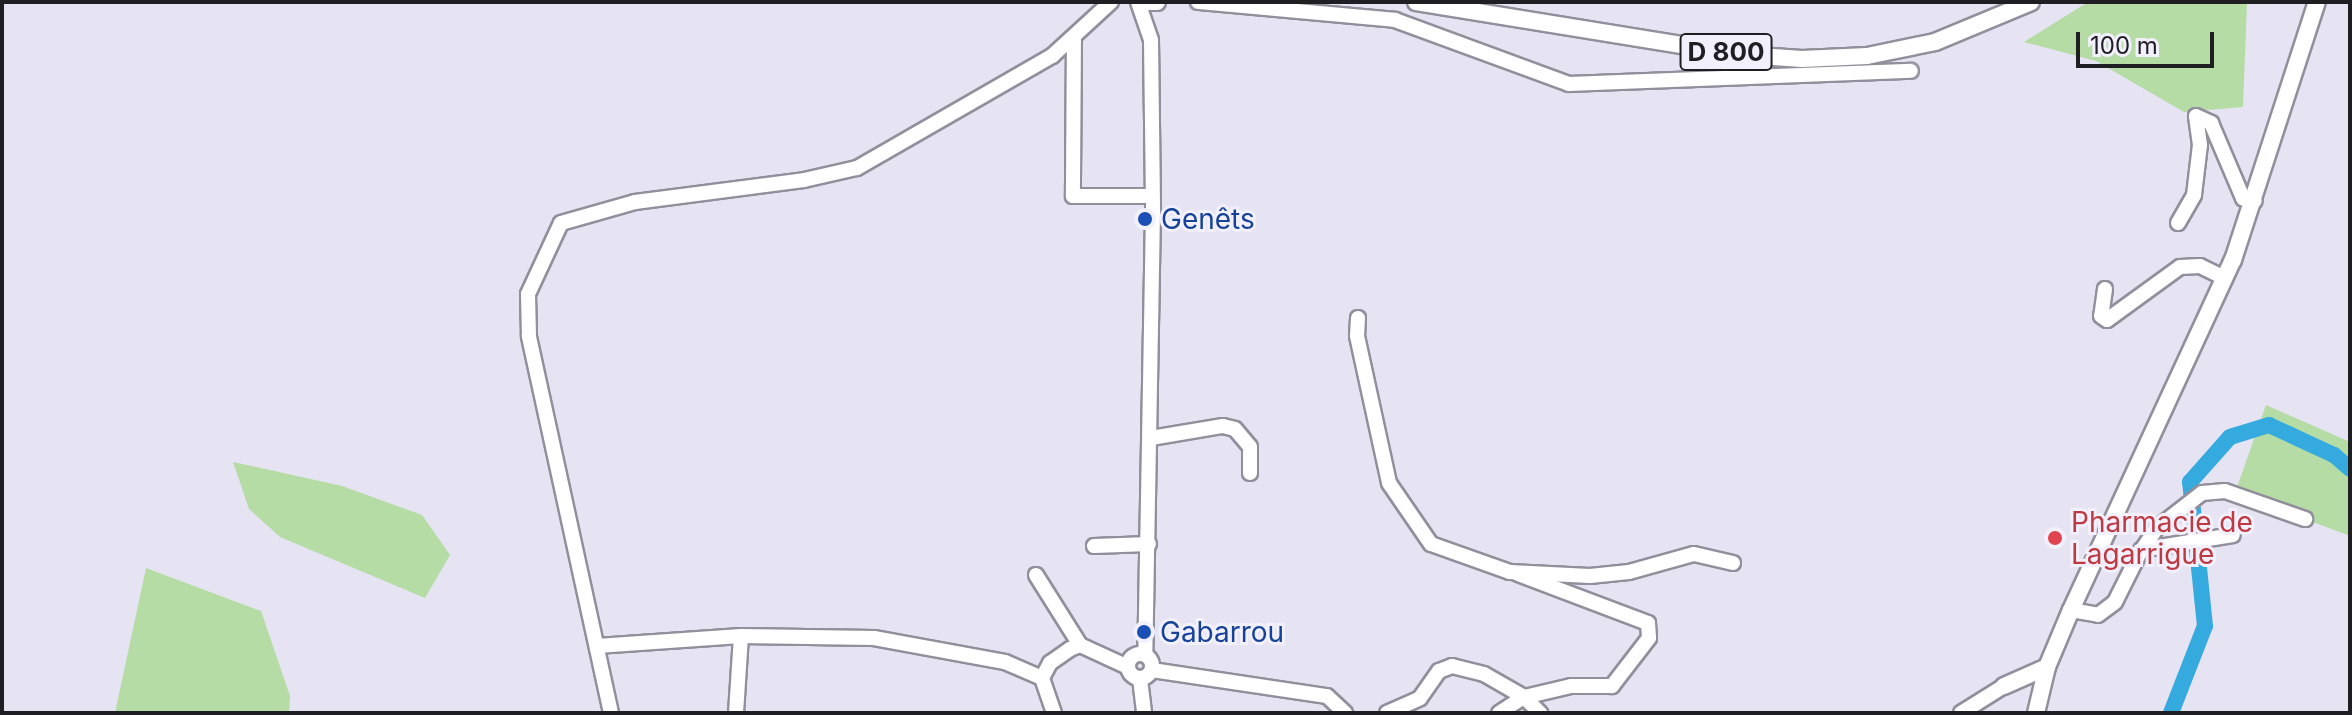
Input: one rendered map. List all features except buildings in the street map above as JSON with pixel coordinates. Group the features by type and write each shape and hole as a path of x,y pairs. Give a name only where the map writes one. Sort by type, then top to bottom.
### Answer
{"main road":[{"path":"1144,2 1157,2"},
{"name":"D 800","path":"1416,2 1745,55 1814,59 1885,54 1935,42 2031,2"},
{"path":"2036,713 2047,667 2071,610 2225,278 2255,201 2317,2"},
{"path":"2004,686 2047,667"}],"street":[{"path":"611,713 529,336 528,294 561,223 635,202 804,180 857,168 1052,56 1111,2"},
{"path":"1138,2 1151,40 1151,438 1144,713"},
{"path":"1151,40 1164,2"},
{"path":"1198,2 1395,20 1569,84 1911,71"},
{"path":"1074,37 1073,196 1152,196"},
{"path":"2178,223 2194,195 2200,145 2196,116 2211,123 2243,198 2255,201"},
{"path":"2105,289 2101,316 2107,320 2180,267 2200,266 2225,278"},
{"path":"1358,318 1357,336 1389,483 1431,544 1648,623 1649,638 1612,686 1571,686 1524,697 1499,713"},
{"path":"1151,438 1223,426 1235,429 1250,447 1250,473"},
{"path":"2071,610 2098,615 2115,602 2141,550 2181,508 2202,493 2225,491 2305,519"},
{"path":"2141,550 2233,535"},
{"path":"1094,546 1149,544"},
{"path":"1510,572 1590,576 1629,572 1694,554 1733,563"},
{"path":"1036,575 1080,645 1128,667 1146,674 1327,696 1345,713"},
{"path":"597,646 741,636 874,638 1005,662 1042,678"},
{"path":"736,713 741,636"},
{"path":"1054,713 1042,678 1050,663 1080,645"},
{"path":"1128,667 1133,656 1145,655"},
{"path":"1387,713 1422,706 1439,671 1452,666 1484,674 1524,697 1540,713"},
{"path":"1961,713 2004,686"}],"green space":[{"path":"2088,2 2247,2 2243,107 2184,112 2096,61 2024,42"},
{"path":"2266,405 2350,442 2350,536 2235,493"},
{"path":"233,462 342,486 422,515 450,555 425,598 280,537 249,509"},
{"path":"146,568 261,611 290,696 289,713 115,713"}],"waterway":[{"path":"2171,713 2205,626 2190,482 2230,437 2269,425 2334,455 2350,469"}],"place":[{"name":"Genêts","path":"1145,219"},
{"name":"Pharmacie de Lagarrigue","path":"2055,538"},
{"name":"Gabarrou","path":"1144,632"}]}
